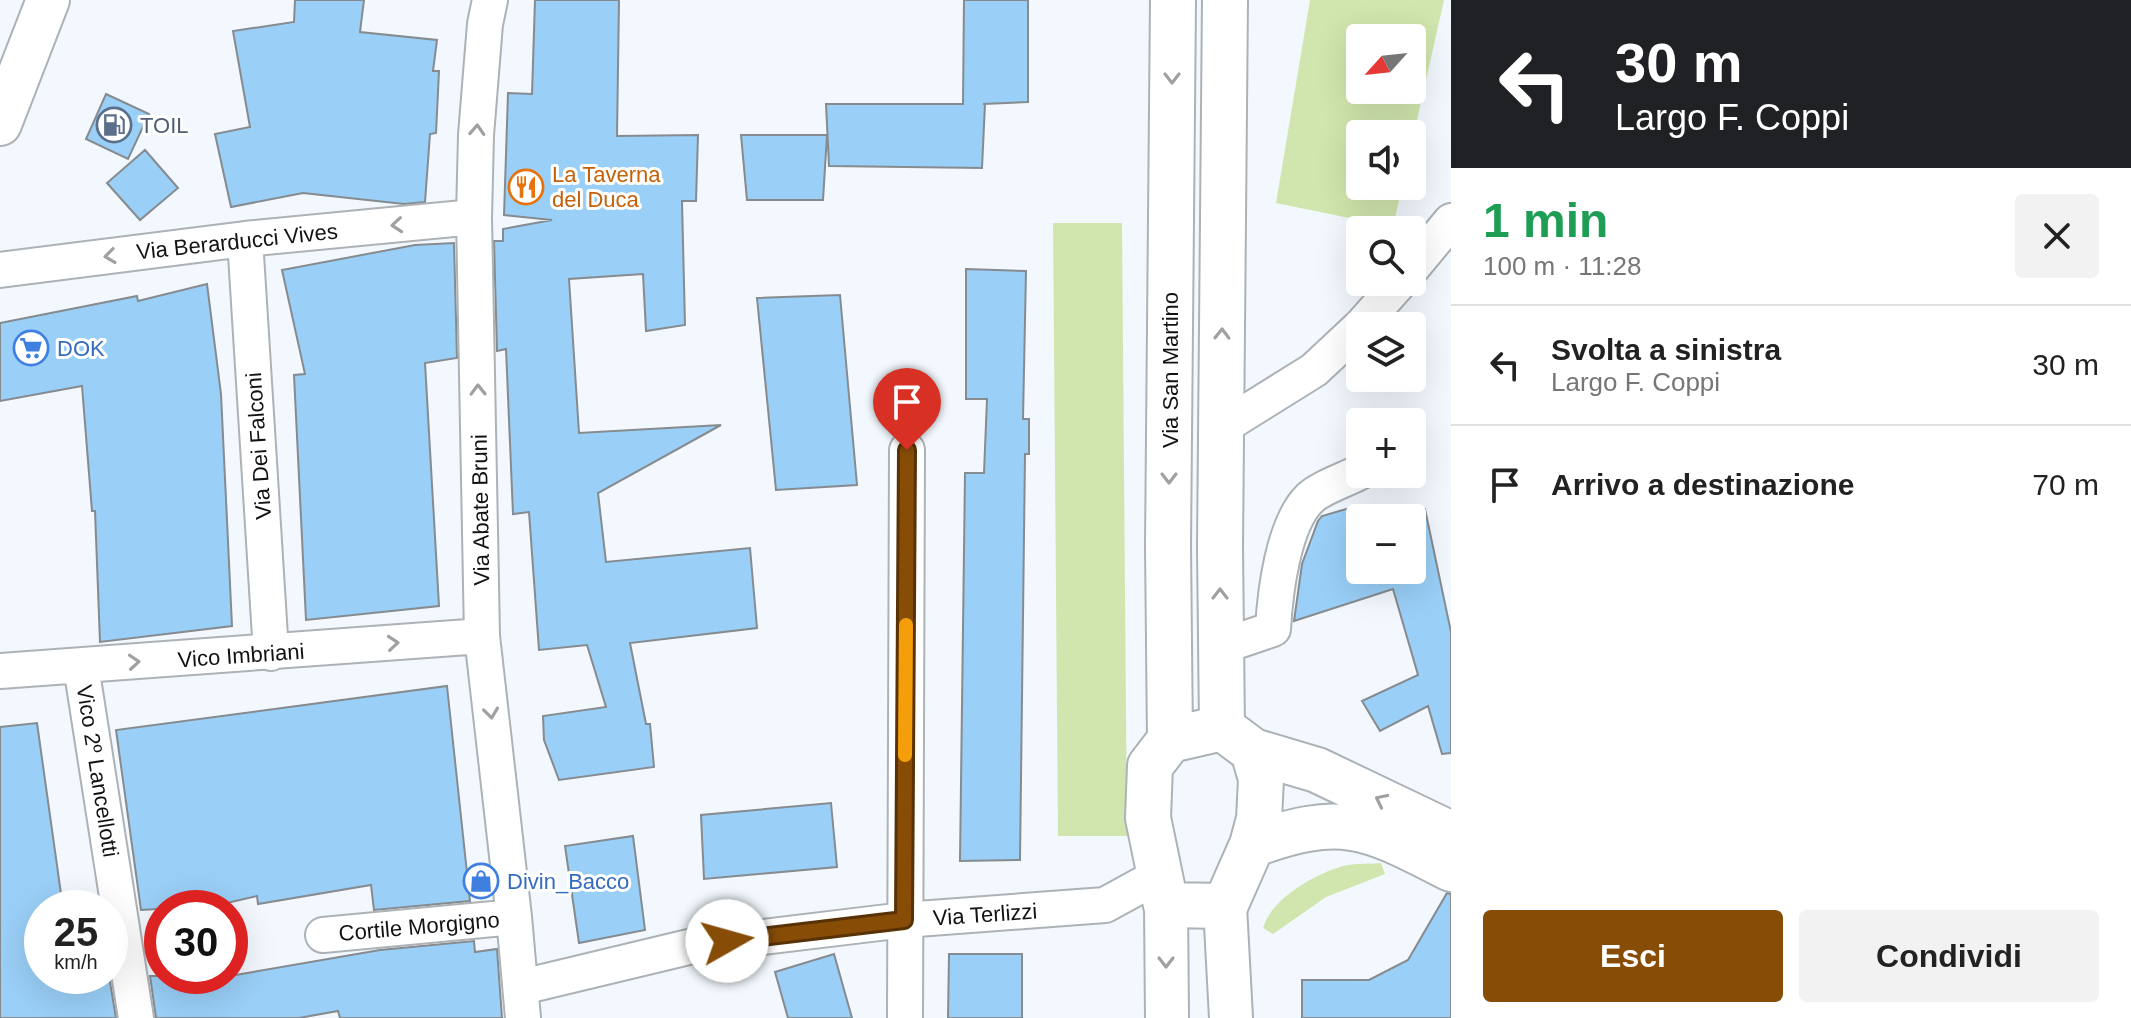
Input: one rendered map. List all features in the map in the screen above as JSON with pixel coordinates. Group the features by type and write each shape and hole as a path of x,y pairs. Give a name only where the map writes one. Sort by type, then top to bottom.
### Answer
{"main road":[{"name":"Via San Martino","path":"1170,740 1168,546 1173,0"},
{"path":"1225,0 1220,647 1237,739 1261,779 1259,819 1252,845 1225,906 1162,890 1148,818 1150,766 1170,740 1237,739 1317,770 1451,834"},
{"path":"1252,845 1292,830 1346,825 1374,831 1451,869"}],"street":[{"path":"0,124 48,0"},
{"name":"Via Abate Bruni","path":"490,0 485,24 476,135 474,217 482,636 523,1003"},
{"name":"Via Berarducci Vives","path":"0,270 245,239 474,217"},
{"path":"1426,251 1451,221"},
{"name":"Via Dei Falconi","path":"245,239 271,653"},
{"path":"1373,312 1387,296"},
{"path":"1221,428 1314,370 1346,339"},
{"path":"905,1018 907,450"},
{"path":"1220,647 1273,629 1275,598 1292,526 1310,497 1346,479"},
{"name":"Vico Imbriani","path":"0,671 482,636"},
{"name":"Vico 2º Lancellotti","path":"81,666 136,1018"},
{"path":"1162,890 1167,1018"},
{"name":"Via Terlizzi","path":"523,1003 697,945 904,920 1105,905 1162,890"},
{"path":"1225,906 1231,1018"},
{"name":"Cortile Morgigno","path":"323,935 514,917"}],"green space":[{"path":"1310,0 1444,0 1426,80 1426,24 1346,24 1346,104 1421,104 1417,120 1346,120 1346,200 1399,200 1395,216 1346,217 1276,203"},
{"path":"1053,223 1122,223 1127,836 1058,836"},
{"path":"1381,863 1385,874 1326,897 1273,934 1263,928 1276,906 1310,880 1348,865"}],"building":[{"path":"295,0 364,0 360,32 437,40 433,71 439,71 436,133 430,134 425,202 404,204 303,193 231,207 215,134 250,127 233,31 294,22"},
{"path":"535,0 619,0 617,136 698,135 696,201 682,201 685,325 646,331 643,274 569,279 579,433 721,425 598,493 606,562 750,548 757,628 630,643 646,724 650,724 654,767 559,780 544,740 543,716 606,707 587,645 539,650 529,512 513,514 506,349 497,351 494,241 503,241 503,229 552,220 504,215 508,93 532,94"},
{"path":"964,0 1028,0 1028,102 983,104 982,168 829,166 826,104 963,104"},
{"path":"106,94 149,114 128,159 86,139"},
{"path":"741,135 827,135 823,200 747,200"},
{"path":"145,150 178,188 140,220 107,183"},
{"path":"454,243 457,358 425,363 439,606 306,620 294,375 305,374 282,270 415,245"},
{"path":"966,269 1026,271 1023,419 1029,419 1029,454 1025,454 1020,860 960,861 965,473 984,473 987,399 966,399"},
{"path":"207,284 221,394 232,626 100,642 95,511 92,511 82,386 0,401 0,323 137,296 138,301"},
{"path":"840,295 857,485 776,490 757,298"},
{"path":"1346,509 1346,584 1426,584 1426,514 1451,632 1451,753 1442,754 1428,706 1380,731 1362,701 1418,675 1393,589 1294,621 1302,564 1322,516"},
{"path":"447,686 470,901 374,910 371,885 258,904 257,896 248,898 248,890 144,890 144,910 141,910 116,730"},
{"path":"37,723 60,890 24,890 24,994 112,994 116,1018 0,1018 0,727"},
{"path":"831,803 837,867 704,879 701,815"},
{"path":"633,836 645,930 579,943 565,846"},
{"path":"1447,893 1451,894 1451,1018 1302,1018 1302,980 1369,980 1408,960"},
{"path":"474,941 475,952 497,949 502,1018 340,1018 338,1011 299,1018 156,1018 153,994 248,994 248,973 380,950"},
{"path":"834,954 852,1018 788,1018 775,972"},
{"path":"949,954 1022,954 1022,1018 948,1018"}],"slow traffic":[{"path":"905,755 906,625"}],"place":[{"name":"TOIL","path":"114,125"},
{"name":"La Taverna del Duca","path":"526,187"},
{"name":"DOK","path":"31,348"},
{"name":"Divin_Bacco","path":"481,881"}],"route":[{"path":"727,941 904,920 907,450"}]}
